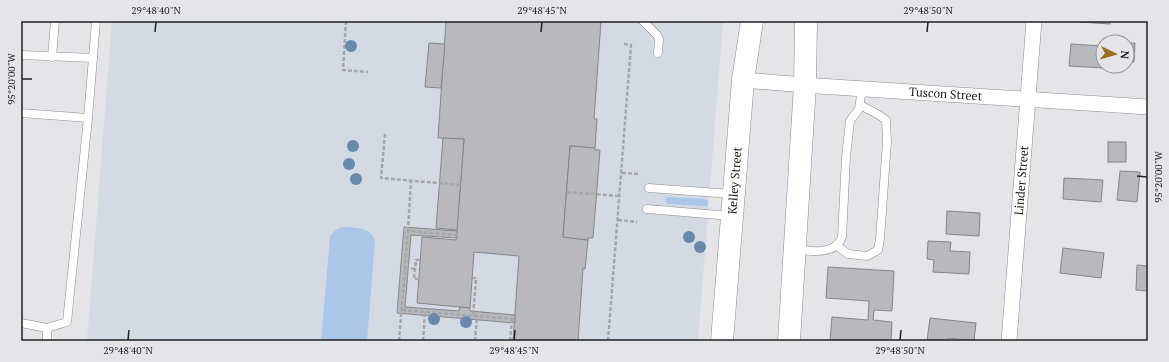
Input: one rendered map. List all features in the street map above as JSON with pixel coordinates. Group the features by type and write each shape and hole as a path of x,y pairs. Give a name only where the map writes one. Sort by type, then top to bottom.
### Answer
{"main road":[{"path":"789,341 805,85 806,21"},
{"name":"Kelley Street","path":"722,341 743,80 751,23"}],"street":[{"name":"Linder Street","path":"1009,341 1034,21"},
{"name":"Tuscon Street","path":"743,80 1148,107"}],"lane":[{"path":"52,57 55,21"},
{"path":"21,324 48,328 67,322 88,118 96,21"},
{"path":"643,21 659,39 658,53"},
{"path":"21,56 93,58"},
{"path":"795,249 824,251 836,245 842,237 846,157 850,121 859,109 862,88"},
{"path":"836,245 848,254 867,256 878,250 880,239 887,142 886,120 860,105"},
{"path":"21,113 88,118"},
{"path":"649,188 732,205"},
{"path":"647,209 732,205"},
{"path":"47,341 48,328"}],"path":[{"path":"346,21 343,70 368,72"},
{"path":"608,341 631,45 624,44"},
{"path":"385,134 381,178 461,185"},
{"path":"622,173 640,174"},
{"path":"399,341 411,181"},
{"path":"567,192 620,196"},
{"path":"618,220 637,222"},
{"path":"408,231 457,234"},
{"path":"419,279 414,279 416,260 420,260"},
{"path":"405,268 415,269"},
{"path":"472,278 476,278 474,316"},
{"path":"402,310 513,319 510,341"},
{"path":"423,341 425,312"},
{"path":"476,341 477,316"}],"shaded area":[{"path":"112,21 723,21 698,341 87,341"},
{"path":"669,197 705,199 708,203 707,206 668,204 665,200"},
{"path":"346,227 363,229 373,236 375,241 367,341 321,341 330,237 336,230"}],"building":[{"path":"446,21 601,21 594,119 597,119 595,148 570,146 563,237 588,240 585,269 583,268 578,341 513,341 519,256 474,252 470,308 417,303 422,237 456,240 464,139 438,138"},
{"path":"1110,21 1110,24 1080,22"},
{"path":"429,43 445,44 441,88 425,87"},
{"path":"1071,44 1095,46 1095,67 1069,66"},
{"path":"443,138 464,139 457,230 436,228"},
{"path":"1108,142 1126,142 1126,162 1108,162"},
{"path":"570,146 595,148 595,150 600,150 593,238 588,238 588,240 563,237"},
{"path":"1120,171 1140,172 1137,202 1117,200"},
{"path":"1064,178 1103,180 1101,202 1063,199"},
{"path":"947,211 980,213 979,236 946,234"},
{"path":"404,227 457,231 457,238 411,235 405,307 459,311 460,307 470,308 470,311 515,315 515,323 397,313"},
{"path":"928,241 951,242 950,251 970,252 969,274 933,272 934,260 927,259"},
{"path":"1063,248 1104,253 1101,278 1060,273"},
{"path":"1137,265 1148,266 1148,291 1136,290"},
{"path":"828,267 894,271 892,311 874,310 873,320 892,322 891,341 830,341 832,317 868,320 869,301 826,298"},
{"path":"930,318 976,323 974,341 948,338 948,341 927,341"}]}
